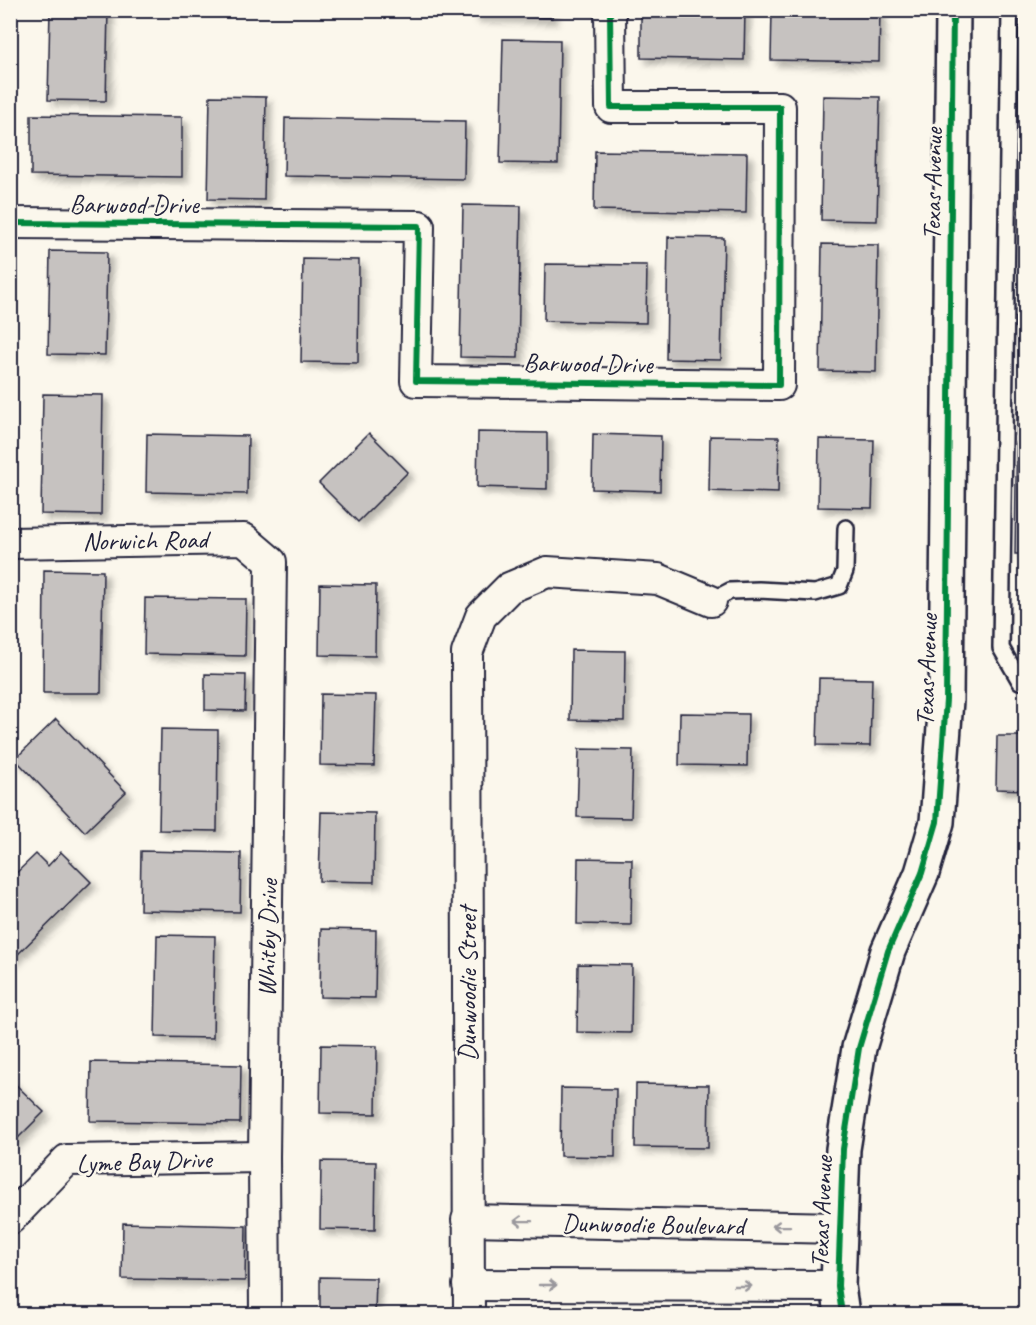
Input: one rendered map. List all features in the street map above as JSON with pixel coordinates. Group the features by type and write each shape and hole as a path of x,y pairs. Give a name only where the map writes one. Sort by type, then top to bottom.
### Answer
{"street":[{"name":"Barwood Drive","path":"10,223 419,226 416,381 779,385 780,107 611,107 610,10"},
{"name":"Texas Avenue","path":"840,1300 839,1228 843,1149 859,1048 888,951 922,873 937,822 946,700 953,10"},
{"name":"Norwich Road","path":"10,543 244,539 271,562"},
{"name":"Whitby Drive","path":"265,1314 264,1157 271,562"},
{"name":"Dunwoodie Street","path":"469,1314 467,654 481,616 509,588 547,572 658,579 711,601"},
{"name":"Lyme Bay Drive","path":"10,1219 67,1160 264,1157"},
{"name":"Dunwoodie Boulevard","path":"467,1220 839,1228"},
{"path":"468,1285 840,1300"}],"lane":[{"path":"1010,10 1001,648 1020,681 1026,681"},
{"path":"1009,57 1026,57"},
{"path":"711,601 730,591 815,593 839,586 845,572 846,528"}],"building":[{"path":"50,10 108,10 106,101 48,100"},
{"path":"473,10 553,10 552,18 473,16"},
{"path":"641,10 745,10 744,60 641,58"},
{"path":"772,10 880,10 879,62 771,60"},
{"path":"503,39 560,40 558,164 500,163"},
{"path":"210,96 266,97 264,200 208,199"},
{"path":"823,96 880,97 877,221 821,220"},
{"path":"31,115 182,117 182,177 31,175"},
{"path":"285,118 465,121 464,179 284,176"},
{"path":"595,151 747,153 746,213 594,210"},
{"path":"463,205 521,206 518,358 460,357"},
{"path":"668,237 724,238 721,360 666,359"},
{"path":"822,244 878,245 876,372 820,371"},
{"path":"50,251 107,252 105,355 48,354"},
{"path":"303,259 359,260 358,363 301,362"},
{"path":"545,264 647,265 646,323 544,321"},
{"path":"43,394 103,395 101,515 41,514"},
{"path":"1017,411 1026,411 1026,554 1015,554"},
{"path":"478,432 547,433 547,489 477,487"},
{"path":"369,433 408,472 358,522 319,483"},
{"path":"147,434 248,436 247,494 146,492"},
{"path":"593,434 661,436 660,491 592,489"},
{"path":"710,436 779,437 778,493 709,491"},
{"path":"819,439 874,440 872,508 818,507"},
{"path":"44,570 103,571 101,693 43,693"},
{"path":"320,584 376,585 375,656 319,655"},
{"path":"145,598 246,599 245,656 144,654"},
{"path":"571,650 625,651 624,721 570,720"},
{"path":"205,674 246,675 245,711 205,710"},
{"path":"819,678 872,679 870,746 817,745"},
{"path":"321,694 376,695 374,766 320,765"},
{"path":"680,713 748,714 747,766 679,765"},
{"path":"56,719 126,792 85,832 15,759"},
{"path":"161,729 218,730 217,831 159,830"},
{"path":"997,736 1026,736 1026,790 996,789"},
{"path":"579,749 633,750 631,818 577,817"},
{"path":"321,812 375,813 374,882 319,881"},
{"path":"141,851 241,853 240,912 140,910"},
{"path":"61,852 91,882 10,962 10,879 36,854 48,866"},
{"path":"578,858 632,859 631,925 577,924"},
{"path":"321,929 376,930 375,998 320,997"},
{"path":"157,935 215,936 213,1038 155,1037"},
{"path":"578,964 632,965 631,1033 577,1032"},
{"path":"321,1045 377,1046 376,1114 320,1113"},
{"path":"91,1062 241,1065 240,1123 90,1121"},
{"path":"10,1079 44,1112 10,1146"},
{"path":"636,1084 709,1085 708,1148 635,1147"},
{"path":"561,1088 616,1089 615,1157 560,1156"},
{"path":"321,1161 376,1162 375,1230 320,1229"},
{"path":"123,1223 246,1226 245,1281 122,1279"},
{"path":"320,1277 376,1278 375,1314 320,1314"}],"cycle path":[{"path":"10,223 419,226 416,381 779,385 780,107 611,107 610,10"},
{"path":"842,1314 838,1286 843,1149 859,1048 888,951 922,873 937,822 946,700 953,10"}]}
